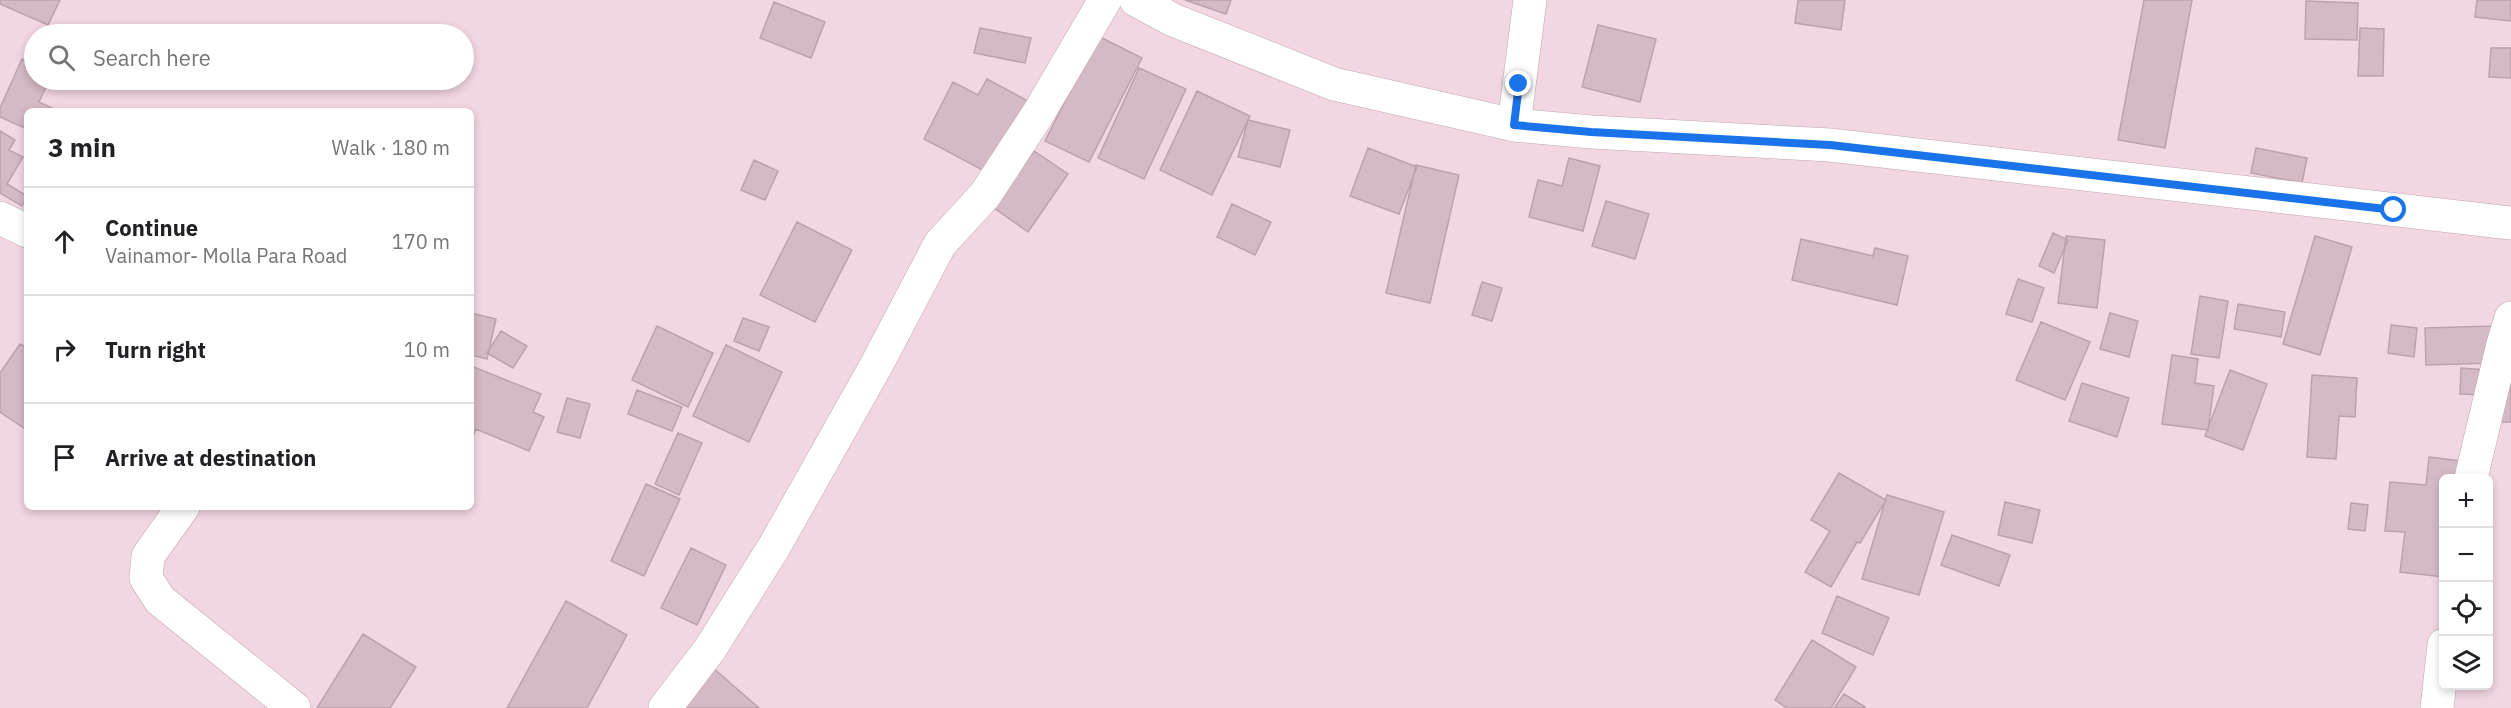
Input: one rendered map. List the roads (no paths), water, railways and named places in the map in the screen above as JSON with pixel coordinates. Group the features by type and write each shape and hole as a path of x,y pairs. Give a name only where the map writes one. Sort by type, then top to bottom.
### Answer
{"street":[{"path":"665,708 710,649 774,547 877,364 940,244 985,195 1038,114 1105,0"},
{"path":"1136,0 1173,20 1334,84 1514,125 1591,132 1830,145 2511,223"},
{"path":"1514,125 1530,0"},
{"path":"0,218 24,230"},
{"path":"2472,474 2502,344 2511,318"},
{"path":"181,510 148,556 146,578 160,600 294,708"},
{"path":"2437,708 2439,690"}]}
